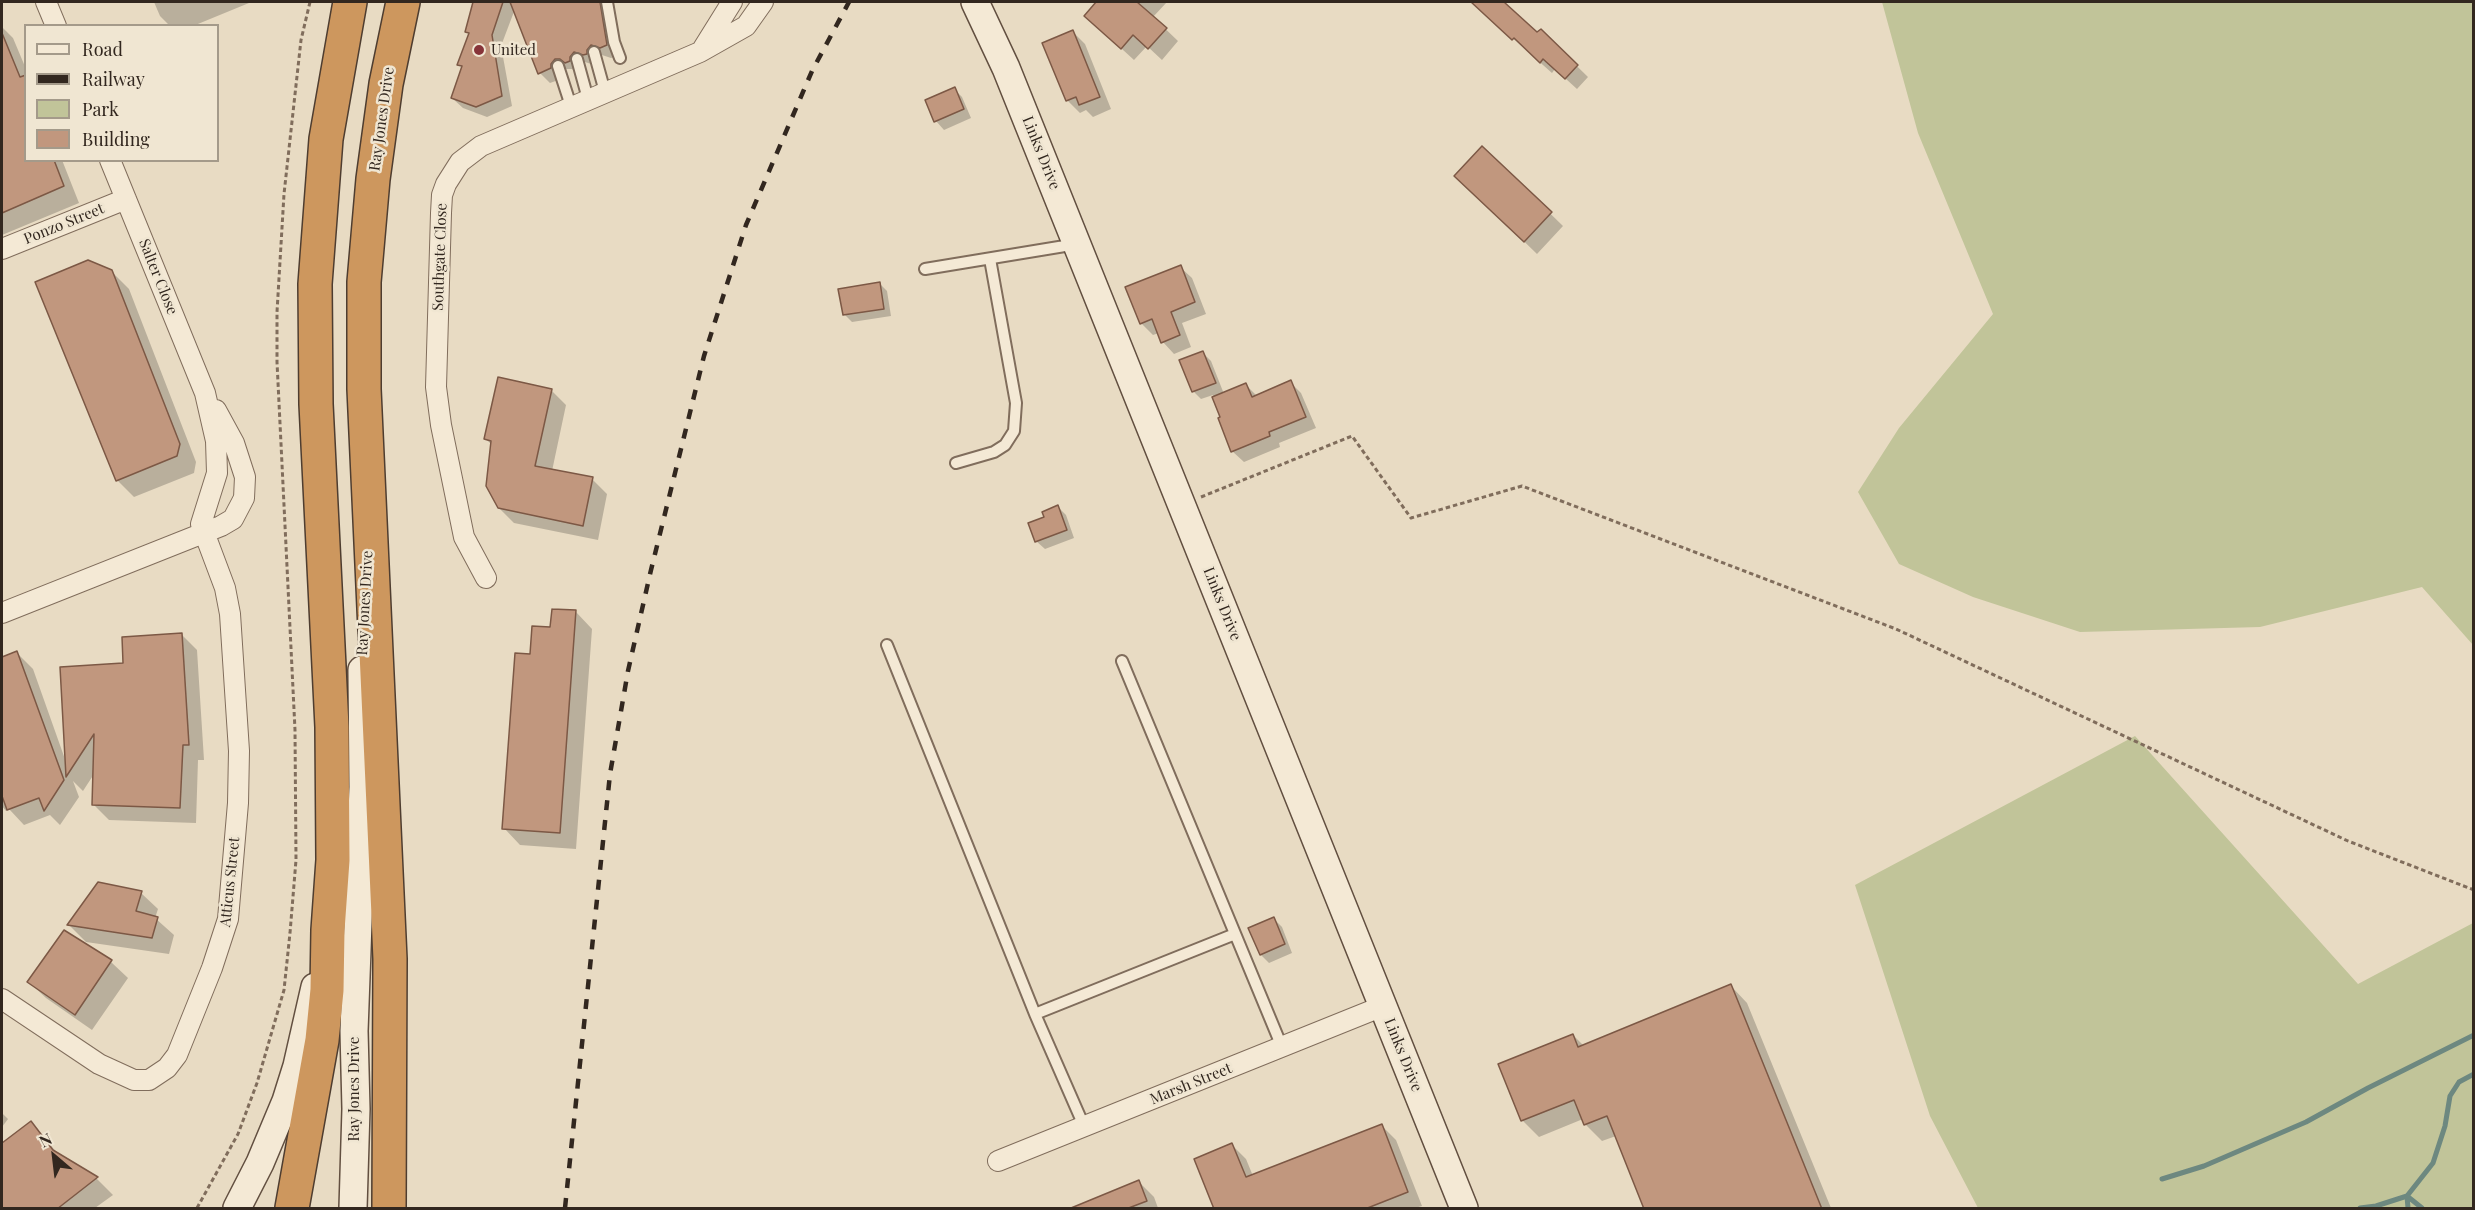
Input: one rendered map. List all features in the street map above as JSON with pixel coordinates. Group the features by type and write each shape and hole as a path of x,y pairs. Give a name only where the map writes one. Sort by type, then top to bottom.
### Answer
{"highway":[{"name":"Ray Jones Drive","path":"292,1209 322,1040 327,990 333,860 332,727 316,404 315,284 327,139 350,2"},
{"name":"Ray Jones Drive","path":"371,499 364,389 364,282 373,179 388,72 403,2"},
{"path":"371,499 390,959 388,1209"}],"street":[{"path":"46,2 55,24"},
{"path":"700,52 732,2"},
{"name":"Southgate Close","path":"486,578 464,537 441,425 436,387 442,195 452,172 470,153 499,137 700,52 746,26 763,2"},
{"name":"Links Drive","path":"975,2 1000,52 1464,1209"},
{"name":"Salter Close","path":"2,613 203,531 221,526 233,519 242,504 246,485 234,443 205,393 111,162"},
{"name":"Ponzo Street","path":"2,249 126,199"},
{"name":"Salter Close","path":"203,531 202,516 213,488 218,466 216,441 205,393"},
{"name":"Ray Jones Drive","path":"353,1209 356,1108 354,1030 363,787 363,638 371,499"},
{"name":"Atticus Street","path":"2,999 99,1064 134,1080 149,1080 157,1076 177,1055 216,959 228,919 238,803 239,751 230,614 225,588 203,531"},
{"name":"Ray Jones Drive","path":"237,1209 273,1134 288,1092 302,1047 328,930"},
{"name":"Marsh Street","path":"998,1161 1383,1006"}],"lane":[{"path":"607,2 614,42 620,58"},
{"path":"588,99 594,52"},
{"path":"577,59 588,99"},
{"path":"558,66 588,99"},
{"path":"925,269 1077,244"},
{"path":"956,463 994,452 1005,445 1014,431 1016,403 990,259"},
{"path":"887,645 1035,1014 1084,1126"},
{"path":"1122,661 1282,1047"},
{"path":"1035,1014 1235,934"}],"path":[{"path":"197,1209 238,1134 275,1024 284,990 297,860 295,730 277,362 277,312 284,194 301,40 310,2"},
{"path":"1182,505 1352,436 1411,518 1522,486 1896,629 2348,841 2474,890"}],"green space":[{"path":"1882,2 2473,2 2473,645 2422,587 2260,627 2080,632 1973,597 1899,564 1858,492 1899,428 1993,314 1918,133"},
{"path":"2135,736 2358,984 2473,923 2473,1208 1978,1208 1930,1116 1855,885"}],"building":[{"name":"United","path":"473,2 503,2 492,35 502,96 476,107 451,98 462,66 457,65 469,33 465,32"},
{"path":"510,2 600,2 607,45 600,48 591,45 587,54 583,55 574,52 570,61 565,63 560,59 555,59 551,68 538,74"},
{"path":"1096,2 1137,2 1167,28 1148,49 1133,35 1121,49 1084,16"},
{"path":"1471,2 1504,2 1537,32 1541,29 1578,65 1565,79 1543,59 1540,63"},
{"path":"1073,30 1100,97 1079,105 1076,97 1066,101 1042,43"},
{"path":"2,33 20,77 24,76 24,162 55,162 64,186 2,213"},
{"path":"955,87 964,109 934,122 925,100"},
{"path":"1482,146 1552,212 1524,242 1454,176"},
{"path":"88,260 112,270 180,444 177,456 116,481 35,282"},
{"path":"1181,265 1195,302 1171,312 1180,335 1161,343 1152,319 1140,324 1125,287"},
{"path":"880,282 884,309 843,315 838,289"},
{"path":"1203,351 1216,383 1192,392 1179,360"},
{"path":"498,377 552,389 535,466 593,477 583,526 498,508 486,486 491,441 484,439"},
{"path":"1291,380 1306,417 1269,432 1270,436 1231,452 1212,397 1246,383 1252,397"},
{"path":"1058,505 1067,530 1035,542 1028,523 1044,517 1042,512"},
{"path":"552,609 576,610 560,833 502,829 515,653 530,654 532,626 550,627"},
{"path":"182,633 189,745 183,745 180,808 92,805 94,734 66,777 60,667 123,663 122,637"},
{"path":"17,651 64,780 44,811 39,798 7,810 2,796 2,657"},
{"path":"98,882 142,891 136,911 158,917 152,938 67,925"},
{"path":"1274,917 1285,944 1260,955 1248,928"},
{"path":"64,930 112,960 75,1015 27,982"},
{"path":"1731,984 1822,1209 1644,1209 1607,1116 1584,1125 1574,1100 1521,1121 1498,1064 1573,1034 1578,1047"},
{"path":"31,1121 53,1150 98,1177 57,1209 2,1209 2,1143"},
{"path":"1382,1124 1408,1192 1365,1209 1214,1209 1194,1159 1232,1143 1246,1177"},
{"path":"1139,1180 1147,1201 1126,1209 1071,1208"}],"waterway":[{"path":"2162,1179 2204,1166 2306,1122 2474,1035"},
{"path":"2408,1208 2407,1196 2433,1163 2445,1126 2450,1096 2459,1082 2474,1074"},
{"path":"2360,1208 2376,1206 2407,1196 2422,1208"}],"railway":[{"path":"565,1208 610,774 628,671 651,570 704,356 746,225 812,71 849,2"}],"place":[{"name":"United","path":"479,50"}]}
